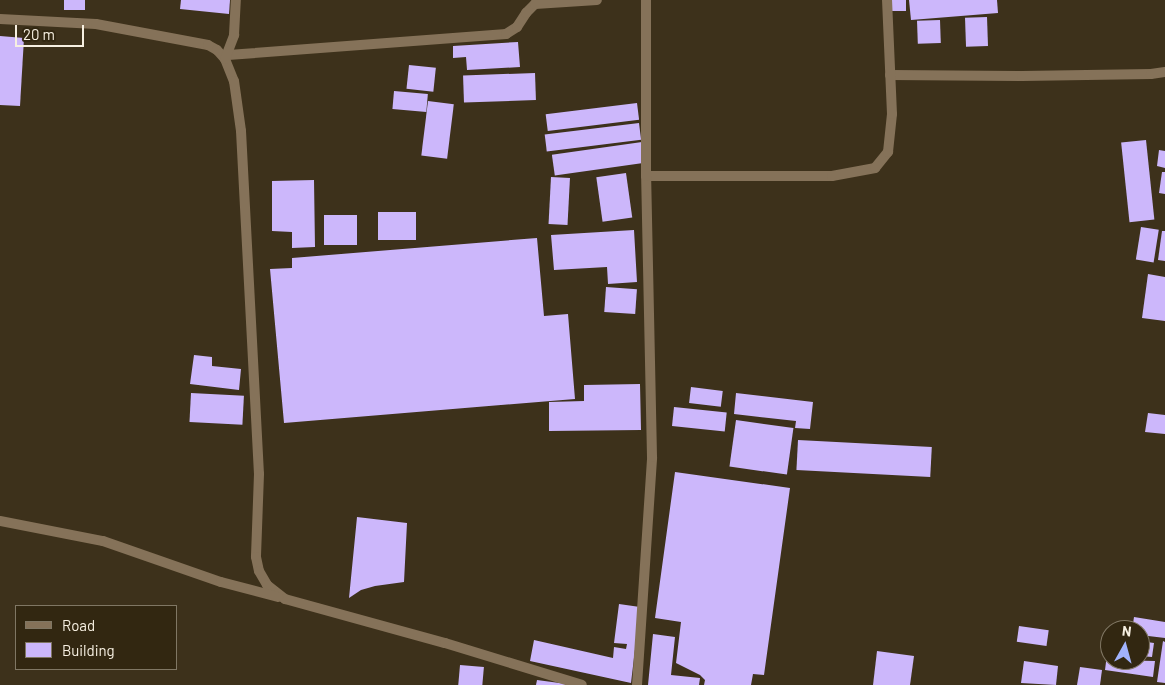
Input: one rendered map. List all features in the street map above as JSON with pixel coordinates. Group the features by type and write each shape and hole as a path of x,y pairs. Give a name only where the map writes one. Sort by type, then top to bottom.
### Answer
{"street":[{"path":"236,0 234,35 227,57 234,81 241,131 259,474 256,557 259,571 266,585 285,599"},
{"path":"0,19 96,24 208,45 227,57 506,34 517,27 526,13 535,4 597,0"},
{"path":"637,685 652,458 646,176 646,0"},
{"path":"646,176 832,176 875,168 888,152 892,114 886,0"},
{"path":"890,75 1022,76 1151,74 1165,72"},
{"path":"0,521 103,541 221,582 445,643 582,685"}],"building":[{"path":"64,0 85,0 85,10 64,10"},
{"path":"181,0 230,0 229,14 180,9"},
{"path":"891,0 906,0 906,11 891,11"},
{"path":"909,0 997,0 998,13 911,20"},
{"path":"987,17 988,46 966,47 965,18"},
{"path":"940,20 941,43 918,44 917,21"},
{"path":"0,36 24,38 20,106 0,105"},
{"path":"518,42 520,67 467,70 466,57 453,58 453,46"},
{"path":"409,65 436,68 433,92 406,89"},
{"path":"535,73 536,100 464,102 463,76"},
{"path":"394,91 428,94 426,112 392,109"},
{"path":"428,101 454,104 447,159 421,156"},
{"path":"637,103 639,120 548,131 546,114"},
{"path":"639,123 641,140 547,151 545,135"},
{"path":"1146,140 1154,220 1129,222 1121,143"},
{"path":"642,142 645,163 555,175 552,155"},
{"path":"1159,150 1165,151 1165,168 1157,166"},
{"path":"1162,172 1165,172 1165,194 1159,193"},
{"path":"626,173 632,218 603,222 596,177"},
{"path":"551,177 570,178 568,225 549,224"},
{"path":"314,180 315,247 292,248 292,232 272,231 272,181"},
{"path":"378,212 416,212 416,240 378,240"},
{"path":"324,215 357,215 357,245 324,245"},
{"path":"1141,227 1159,230 1154,262 1136,260"},
{"path":"634,230 637,282 608,284 607,267 554,270 551,235"},
{"path":"1162,231 1165,231 1165,261 1158,260"},
{"path":"537,238 544,316 568,314 575,399 284,423 270,269 292,268 292,258"},
{"path":"1148,274 1165,277 1165,321 1142,318"},
{"path":"606,287 637,289 635,314 604,312"},
{"path":"194,355 212,357 212,366 241,369 239,390 190,384"},
{"path":"640,384 641,430 549,431 549,402 584,401 584,385"},
{"path":"691,387 723,391 721,407 689,403"},
{"path":"191,393 244,396 242,425 189,422"},
{"path":"736,393 813,402 810,429 795,428 796,421 734,414"},
{"path":"674,407 727,413 725,431 672,426"},
{"path":"1148,413 1165,415 1165,434 1145,432"},
{"path":"736,420 793,428 787,475 729,467"},
{"path":"798,440 932,447 930,477 796,470"},
{"path":"675,472 790,488 764,675 753,674 751,685 704,685 705,680 700,675 676,663 681,622 655,618"},
{"path":"357,517 407,523 404,582 361,590 349,598"},
{"path":"619,604 640,607 631,683 530,661 534,640 613,658 614,647 626,649 627,644 614,643"},
{"path":"1134,617 1165,622 1165,638 1150,636 1150,620 1134,620"},
{"path":"1019,626 1049,630 1046,646 1017,642"},
{"path":"653,634 675,637 671,675 700,678 699,685 648,685"},
{"path":"1163,641 1165,642 1165,683 1157,682"},
{"path":"1150,642 1154,643 1152,657 1150,657"},
{"path":"877,651 914,656 910,685 873,685"},
{"path":"1024,661 1058,666 1056,685 1021,683"},
{"path":"1150,661 1155,661 1153,677 1105,670 1150,670"},
{"path":"460,665 484,667 482,685 458,685"},
{"path":"1080,667 1102,670 1100,685 1077,685"},
{"path":"537,680 567,684 567,685 536,685"}]}
